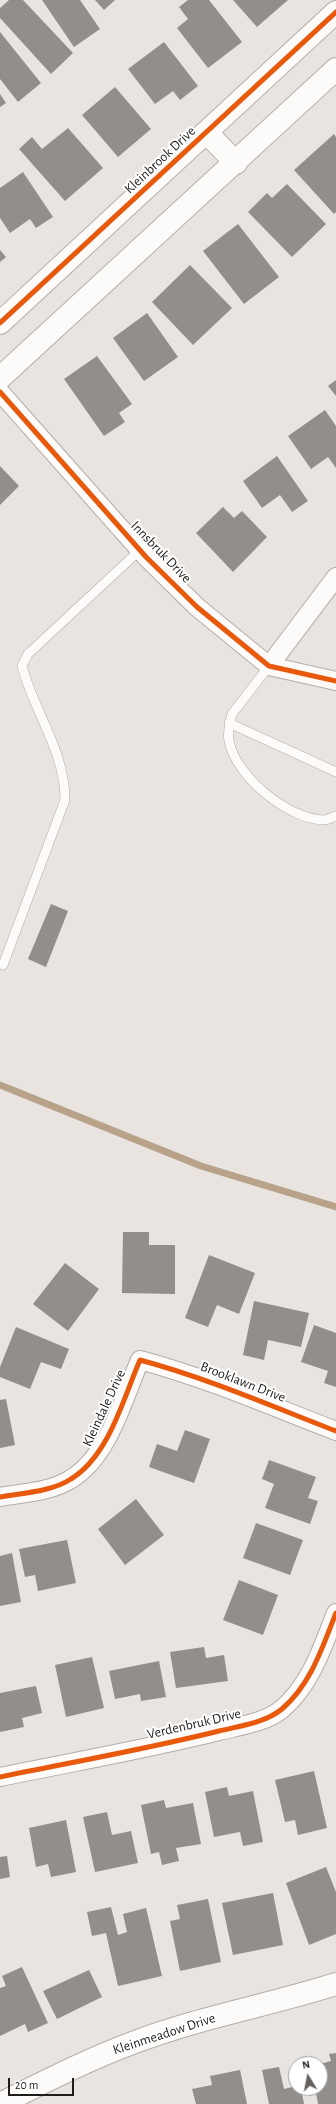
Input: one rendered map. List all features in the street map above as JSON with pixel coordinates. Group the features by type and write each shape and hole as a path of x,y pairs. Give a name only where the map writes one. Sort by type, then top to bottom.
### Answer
{"street":[{"name":"Kleinbrook Drive","path":"0,323 336,12"},
{"path":"0,378 236,163 336,69"},
{"path":"207,132 236,163"},
{"name":"Innsbruk Drive","path":"0,392 140,550 197,607 270,666 336,681"},
{"path":"270,666 336,577"},
{"name":"Brooklawn Drive","path":"140,1360 217,1385 336,1431"},
{"name":"Kleindale Drive","path":"0,1497 52,1487 70,1480 86,1468 98,1454 107,1438 140,1360"},
{"name":"Verdenbruk Drive","path":"0,1778 199,1736 262,1720 280,1711 296,1696 319,1657 336,1613"},
{"name":"Kleinmeadow Drive","path":"0,2104 73,2067 136,2042 198,2021 336,1984"}],"lane":[{"path":"3,965 65,800 65,780 55,746 28,688 22,666 28,654 140,550"},
{"path":"270,666 232,714 229,723 228,740 234,756 262,790 275,801 303,815 325,820 336,816"},
{"path":"229,723 336,772"}],"building":[{"path":"9,0 23,0 73,53 51,74 0,18 0,8"},
{"path":"42,0 80,0 100,29 74,47"},
{"path":"95,0 115,0 104,10"},
{"path":"188,0 209,0 242,42 208,68 177,28 188,19 179,7"},
{"path":"233,0 288,0 257,27"},
{"path":"0,32 41,83 18,102 0,79"},
{"path":"164,42 198,86 180,100 173,91 155,104 128,69"},
{"path":"115,87 151,129 118,157 82,115"},
{"path":"0,94 6,103 0,107"},
{"path":"68,128 103,168 65,201 19,149 32,137 42,149"},
{"path":"334,134 336,137 336,212 334,214 294,170"},
{"path":"23,172 53,217 36,228 30,219 10,233 0,218 0,188"},
{"path":"287,184 326,224 292,257 248,212 267,193 272,198"},
{"path":"238,224 279,277 244,304 203,251"},
{"path":"0,250 6,257 0,262"},
{"path":"190,265 232,308 193,345 152,302"},
{"path":"147,313 178,357 144,381 113,338"},
{"path":"97,356 132,404 119,413 125,422 104,436 64,379"},
{"path":"336,380 336,396 328,386"},
{"path":"325,410 336,426 336,468 328,457 311,469 288,436"},
{"path":"277,456 308,501 292,512 280,495 262,508 243,481"},
{"path":"0,466 19,486 0,505"},
{"path":"223,507 234,518 242,511 267,537 233,572 196,533"},
{"path":"51,904 68,911 46,967 28,959"},
{"path":"123,1232 149,1232 149,1245 175,1245 175,1294 122,1293"},
{"path":"209,1255 255,1273 239,1314 217,1305 208,1327 185,1318"},
{"path":"65,1263 99,1289 68,1331 33,1304"},
{"path":"254,1301 309,1313 301,1347 268,1340 264,1360 243,1355"},
{"path":"314,1325 336,1333 336,1387 324,1383 328,1371 301,1362"},
{"path":"16,1327 69,1349 61,1369 41,1362 30,1389 0,1377 0,1367"},
{"path":"6,1399 15,1445 0,1448 0,1400"},
{"path":"185,1430 210,1439 194,1483 149,1467 157,1444 177,1451"},
{"path":"269,1460 316,1477 308,1498 318,1501 310,1524 265,1508 274,1484 262,1479"},
{"path":"136,1499 164,1535 125,1565 98,1529"},
{"path":"256,1523 303,1540 290,1575 243,1558"},
{"path":"67,1540 76,1583 38,1591 35,1575 25,1577 19,1549"},
{"path":"12,1553 21,1602 0,1606 0,1556"},
{"path":"239,1580 278,1595 263,1635 223,1620"},
{"path":"204,1647 206,1658 224,1655 228,1681 176,1688 170,1652"},
{"path":"92,1657 104,1708 66,1717 55,1665"},
{"path":"159,1661 166,1697 141,1701 140,1694 115,1699 109,1671"},
{"path":"36,1686 42,1713 22,1718 24,1727 0,1732 0,1693"},
{"path":"314,1771 327,1828 298,1835 295,1820 285,1822 275,1780"},
{"path":"227,1787 229,1796 253,1791 263,1842 243,1846 240,1832 214,1837 205,1792"},
{"path":"164,1800 166,1808 193,1803 201,1844 176,1848 179,1861 162,1865 159,1852 151,1854 141,1805"},
{"path":"107,1812 112,1835 131,1831 138,1863 95,1872 83,1817"},
{"path":"66,1820 76,1872 51,1877 48,1864 36,1867 29,1828"},
{"path":"7,1856 10,1877 0,1879 0,1857"},
{"path":"326,1867 336,1892 336,1934 309,1945 286,1883"},
{"path":"273,1893 283,1945 233,1955 222,1903"},
{"path":"208,1899 221,1962 180,1971 170,1921 180,1919 177,1905"},
{"path":"111,1907 118,1935 127,1932 123,1914 146,1908 162,1976 118,1986 106,1933 92,1936 87,1912"},
{"path":"22,1967 48,2023 28,2032 25,2024 0,2036 0,1988 6,1986 2,1976"},
{"path":"89,1970 102,1997 57,2019 43,1991"},
{"path":"336,2053 336,2104 318,2104 316,2096 328,2096 328,2062 331,2061 329,2054"},
{"path":"279,2067 284,2089 288,2088 288,2096 302,2096 304,2104 269,2104 262,2070"},
{"path":"240,2070 247,2104 196,2104 192,2089 212,2085 210,2076"}],"waterway":[{"path":"0,1085 201,1166 336,1207"}],"cycle path":[{"path":"0,323 336,12"},
{"path":"0,392 146,557 197,607 269,666 336,681"},
{"path":"0,1497 55,1487 71,1479 84,1469 105,1442 121,1409 140,1360 190,1375 336,1431"},
{"path":"0,1777 165,1744 243,1726 268,1718 282,1709 301,1688 315,1665 336,1613"}]}
